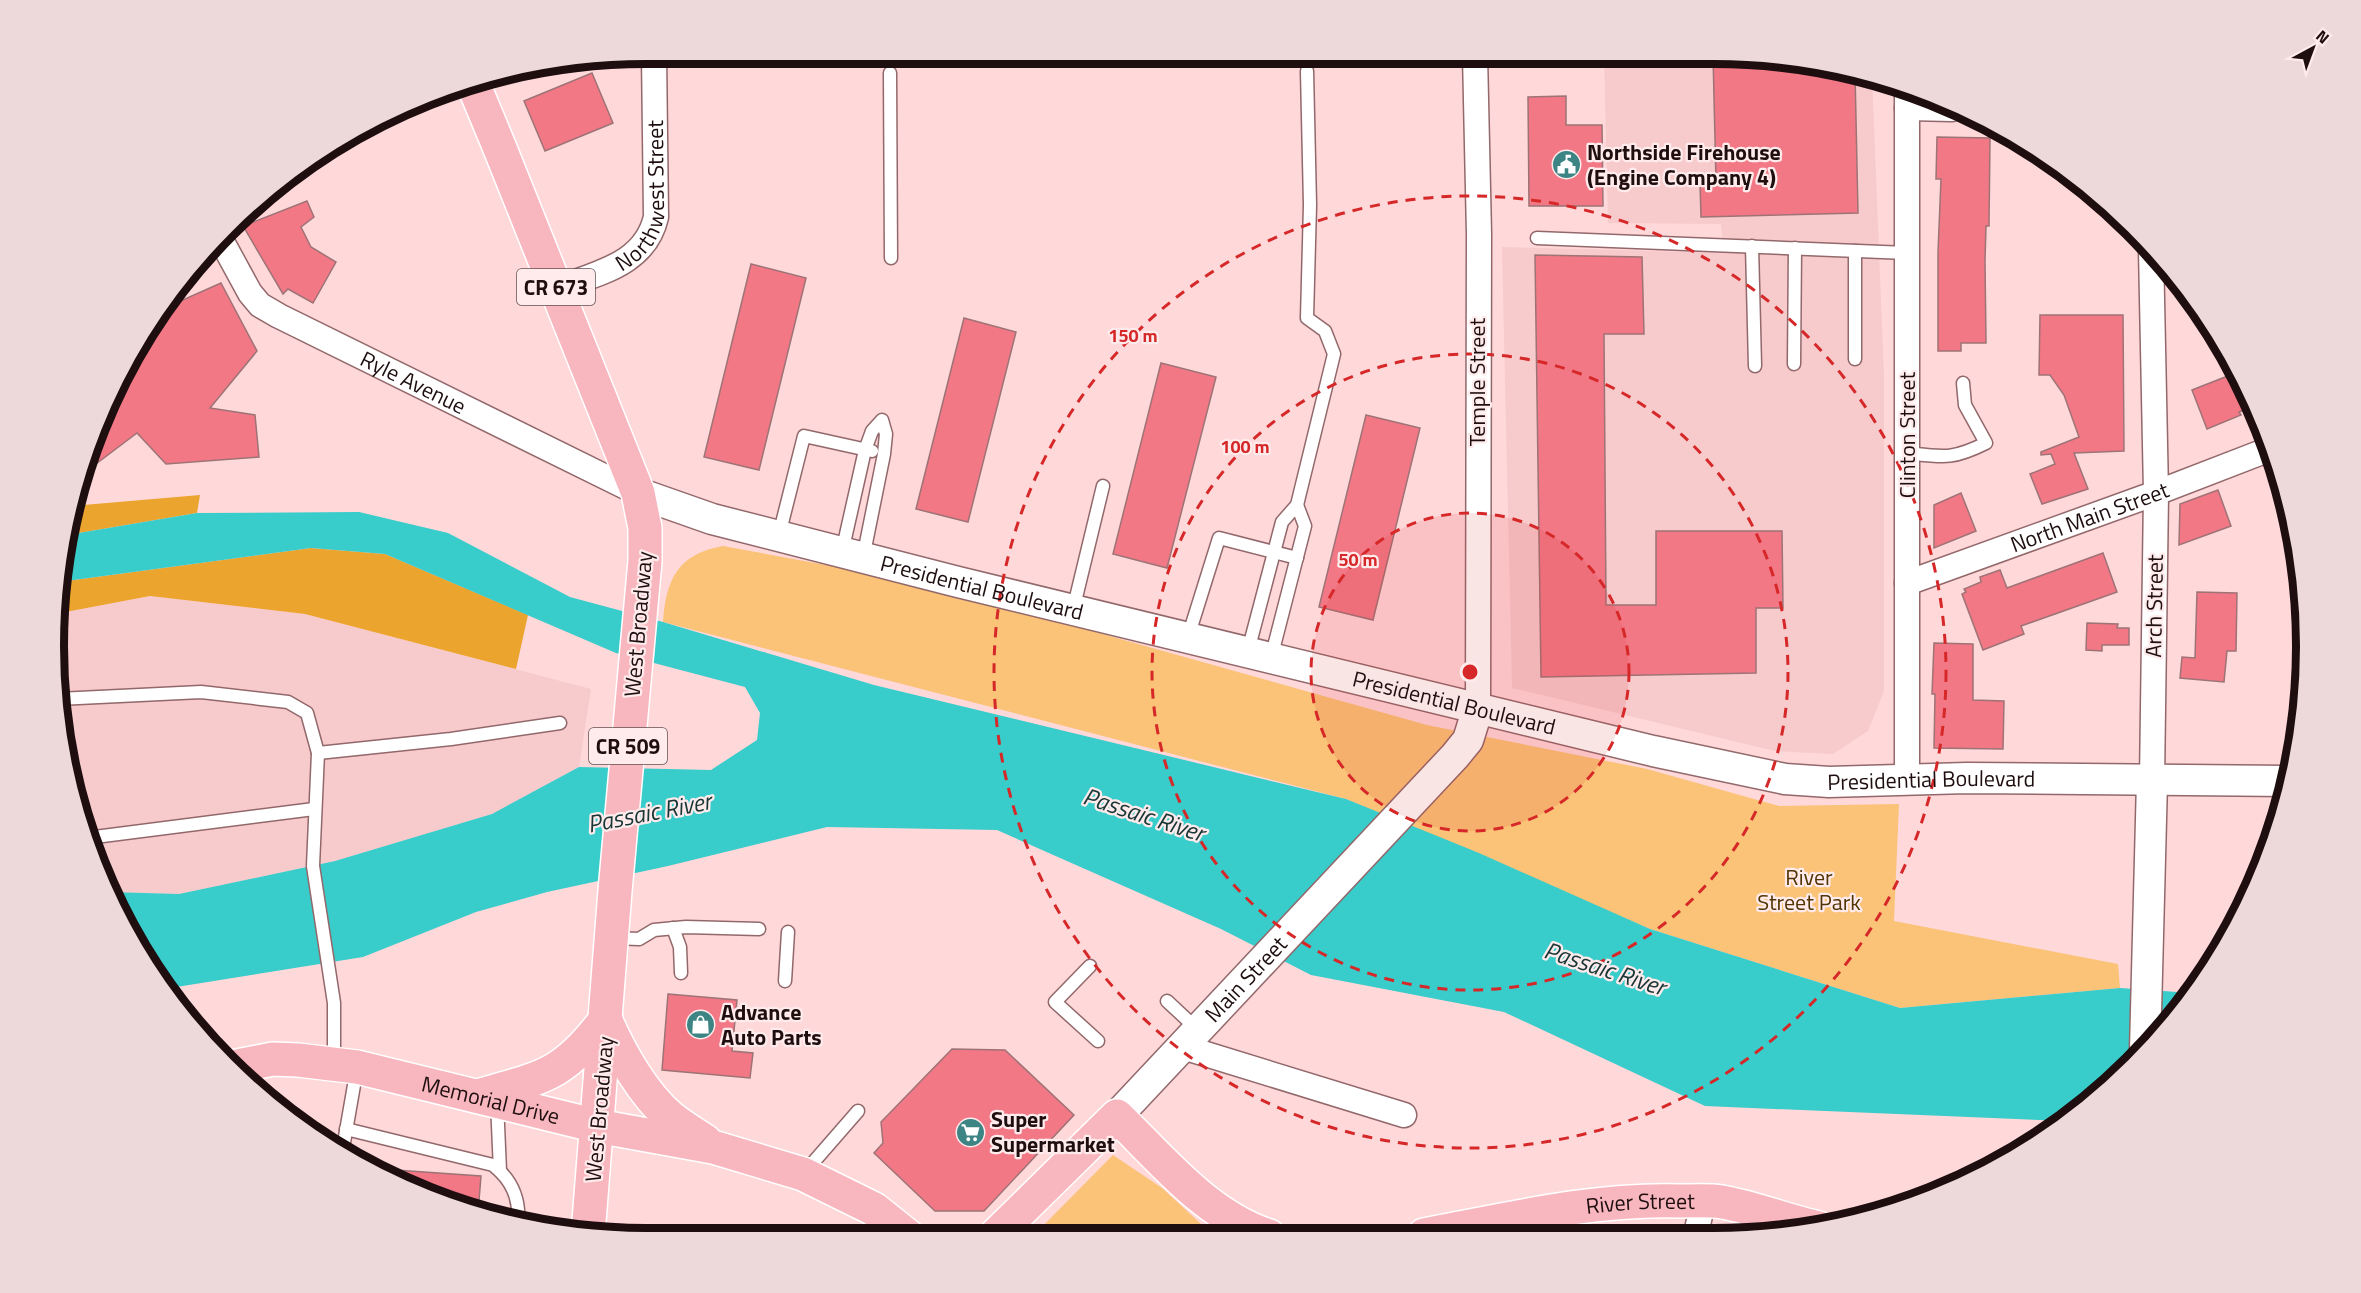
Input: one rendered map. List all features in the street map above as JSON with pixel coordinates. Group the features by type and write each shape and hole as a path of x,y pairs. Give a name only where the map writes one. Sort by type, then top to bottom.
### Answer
{"main road":[{"name":"West Broadway","path":"476,90 638,494 645,528 645,561 611,938 589,1225"},
{"path":"487,1098 550,1074 568,1063 588,1044 606,1019"},
{"path":"606,1019 618,1047 652,1099 670,1117 713,1147"},
{"name":"Memorial Drive","path":"242,1065 273,1059 345,1066 597,1125 713,1147 803,1174 874,1209 898,1228"},
{"path":"1117,1116 1204,1199 1226,1216 1252,1228"},
{"name":"Main Street","path":"1002,1228 1117,1116"},
{"name":"River Street","path":"1465,1228 1643,1200 1720,1202 1756,1209 1796,1223"}],"street":[{"name":"Northwest Street","path":"556,289 620,265 640,250 653,230 656,217 654,64"},
{"name":"Temple Street","path":"1475,64 1479,234 1478,708"},
{"name":"Clinton Street","path":"1907,99 1907,779"},
{"name":"Ryle Avenue","path":"224,246 241,278 260,305 638,494"},
{"name":"Arch Street","path":"2145,1037 2156,493 2151,262"},
{"name":"North Main Street","path":"1907,583 2263,452"},
{"name":"Presidential Boulevard","path":"638,494 712,519 852,556 1686,759 1785,779 1829,782 2048,778 2280,781"},
{"name":"Main Street","path":"1117,1116 1468,740 1478,708"},
{"path":"1190,1038 1404,1115"},
{"path":"1697,1228 1703,1202"}],"lane":[{"path":"1260,655 1273,553 1282,522 1297,505 1334,354 1325,331 1307,318 1311,205 1307,71"},
{"path":"890,74 891,258"},
{"path":"1537,238 1907,253"},
{"path":"1752,246 1755,366"},
{"path":"1794,364 1795,248"},
{"path":"1855,251 1855,359"},
{"path":"1907,453 1949,457 1967,453 1986,443 1965,405 1964,383"},
{"path":"882,420 886,434 884,454 852,556 865,450 872,430 882,420"},
{"path":"779,536 804,436 884,454"},
{"path":"1073,610 1103,486"},
{"path":"1260,655 1297,558 1305,526 1297,505"},
{"path":"1188,638 1219,538 1297,558"},
{"path":"67,699 201,692 288,702 307,713 318,753 313,866 345,1066 346,1129 344,1144"},
{"path":"318,753 451,740 560,723"},
{"path":"96,837 314,809"},
{"path":"674,928 680,947 681,973"},
{"path":"611,938 639,939 654,930 674,928 759,929"},
{"path":"785,981 788,932"},
{"path":"1090,966 1055,1002 1098,1041"},
{"path":"1167,1001 1190,1038"},
{"path":"487,1098 501,1171"},
{"path":"803,1174 858,1111"},
{"path":"346,1129 493,1165 505,1174 515,1192 517,1214"}],"shaded area":[{"path":"1604,64 1714,64 1790,69 1872,86 1884,376 1884,691 1868,731 1833,754 1775,751 1512,688 1502,247 1724,253 1721,224 1608,223"},
{"path":"200,495 197,513 76,533 82,505"},
{"path":"311,548 385,554 528,615 516,669 305,614 150,596 66,612 68,581"},
{"path":"150,596 305,614 591,689 579,767 492,814 335,861 179,894 120,892 95,834 76,760 69,722 66,685 64,646 66,612"}],"green space":[{"name":"River Street Park","path":"723,546 913,581 1427,725 1647,769 1779,806 1899,804 1894,921 2118,964 2120,988 1900,1008 1650,929 1346,799 663,622 667,593 677,571 695,555"},
{"path":"1113,1155 1162,1188 1205,1228 1041,1228"}],"water":[{"name":"Passaic River","path":"359,512 448,533 570,597 663,622 874,685 1346,799 1479,853 1650,929 1900,1008 2120,988 2182,992 2126,1058 2098,1084 2051,1120 1705,1106 1504,1012 1311,975 1221,929 997,830 827,827 668,866 547,892 476,912 363,957 175,987 142,938 120,892 179,894 335,861 492,814 579,767 711,770 757,740 760,713 745,687 616,653 385,554 311,548 68,581 76,533 197,513"}],"building":[{"path":"1713,64 1790,69 1855,82 1858,213 1701,217 1700,182 1716,181"},
{"path":"592,73 613,123 545,151 524,101"},
{"name":"Northside Firehouse (Engine Company 4)","path":"1566,96 1566,125 1602,125 1603,206 1529,206 1528,97"},
{"path":"1937,137 1990,138 1989,226 1986,226 1985,261 1986,343 1961,343 1961,351 1938,351 1941,179 1936,179"},
{"path":"307,201 314,217 301,227 311,247 336,262 313,303 288,289 283,294 244,227"},
{"path":"1535,255 1642,257 1644,334 1604,334 1606,605 1656,605 1656,531 1782,531 1783,608 1756,608 1756,673 1541,677"},
{"path":"751,264 806,278 759,470 704,457"},
{"path":"221,283 257,351 210,408 255,415 259,457 166,464 137,433 93,466 109,424 142,355 178,302"},
{"path":"2040,315 2123,315 2124,451 2074,453 2088,489 2042,504 2030,474 2055,464 2051,454 2041,455 2041,452 2079,437 2064,395 2050,375 2039,375"},
{"path":"964,318 1016,332 968,522 916,509"},
{"path":"1161,363 1216,377 1167,568 1113,554"},
{"path":"2229,376 2245,409 2239,412 2241,415 2207,429 2192,390"},
{"path":"1366,415 1420,428 1373,620 1319,607"},
{"path":"2218,490 2231,526 2179,545 2180,504"},
{"path":"1961,493 1976,531 1934,548 1934,505"},
{"path":"2103,553 2117,592 2021,626 2024,634 1983,650 1962,594 1966,592 1964,589 1981,582 1980,577 2000,570 2007,588"},
{"path":"2197,592 2237,593 2236,651 2227,651 2224,682 2180,678 2182,657 2195,658"},
{"path":"2087,623 2118,624 2117,628 2129,628 2129,645 2102,645 2102,651 2086,650"},
{"path":"1934,643 1973,644 1973,700 2004,701 2003,749 1934,748 1935,694 1932,694"},
{"name":"Advance Auto Parts","path":"668,994 737,1000 732,1051 753,1053 750,1078 662,1070"},
{"name":"Super Supermarket","path":"952,1049 1005,1050 1074,1115 984,1211 935,1211 874,1153 883,1143 881,1122"},
{"path":"393,1170 481,1176 479,1204 459,1198"}],"place":[{"name":"Northside Firehouse (Engine Company 4)","path":"1566,165"},
{"name":"Advance Auto Parts","path":"700,1025"},
{"name":"Super Supermarket","path":"970,1132"}]}
